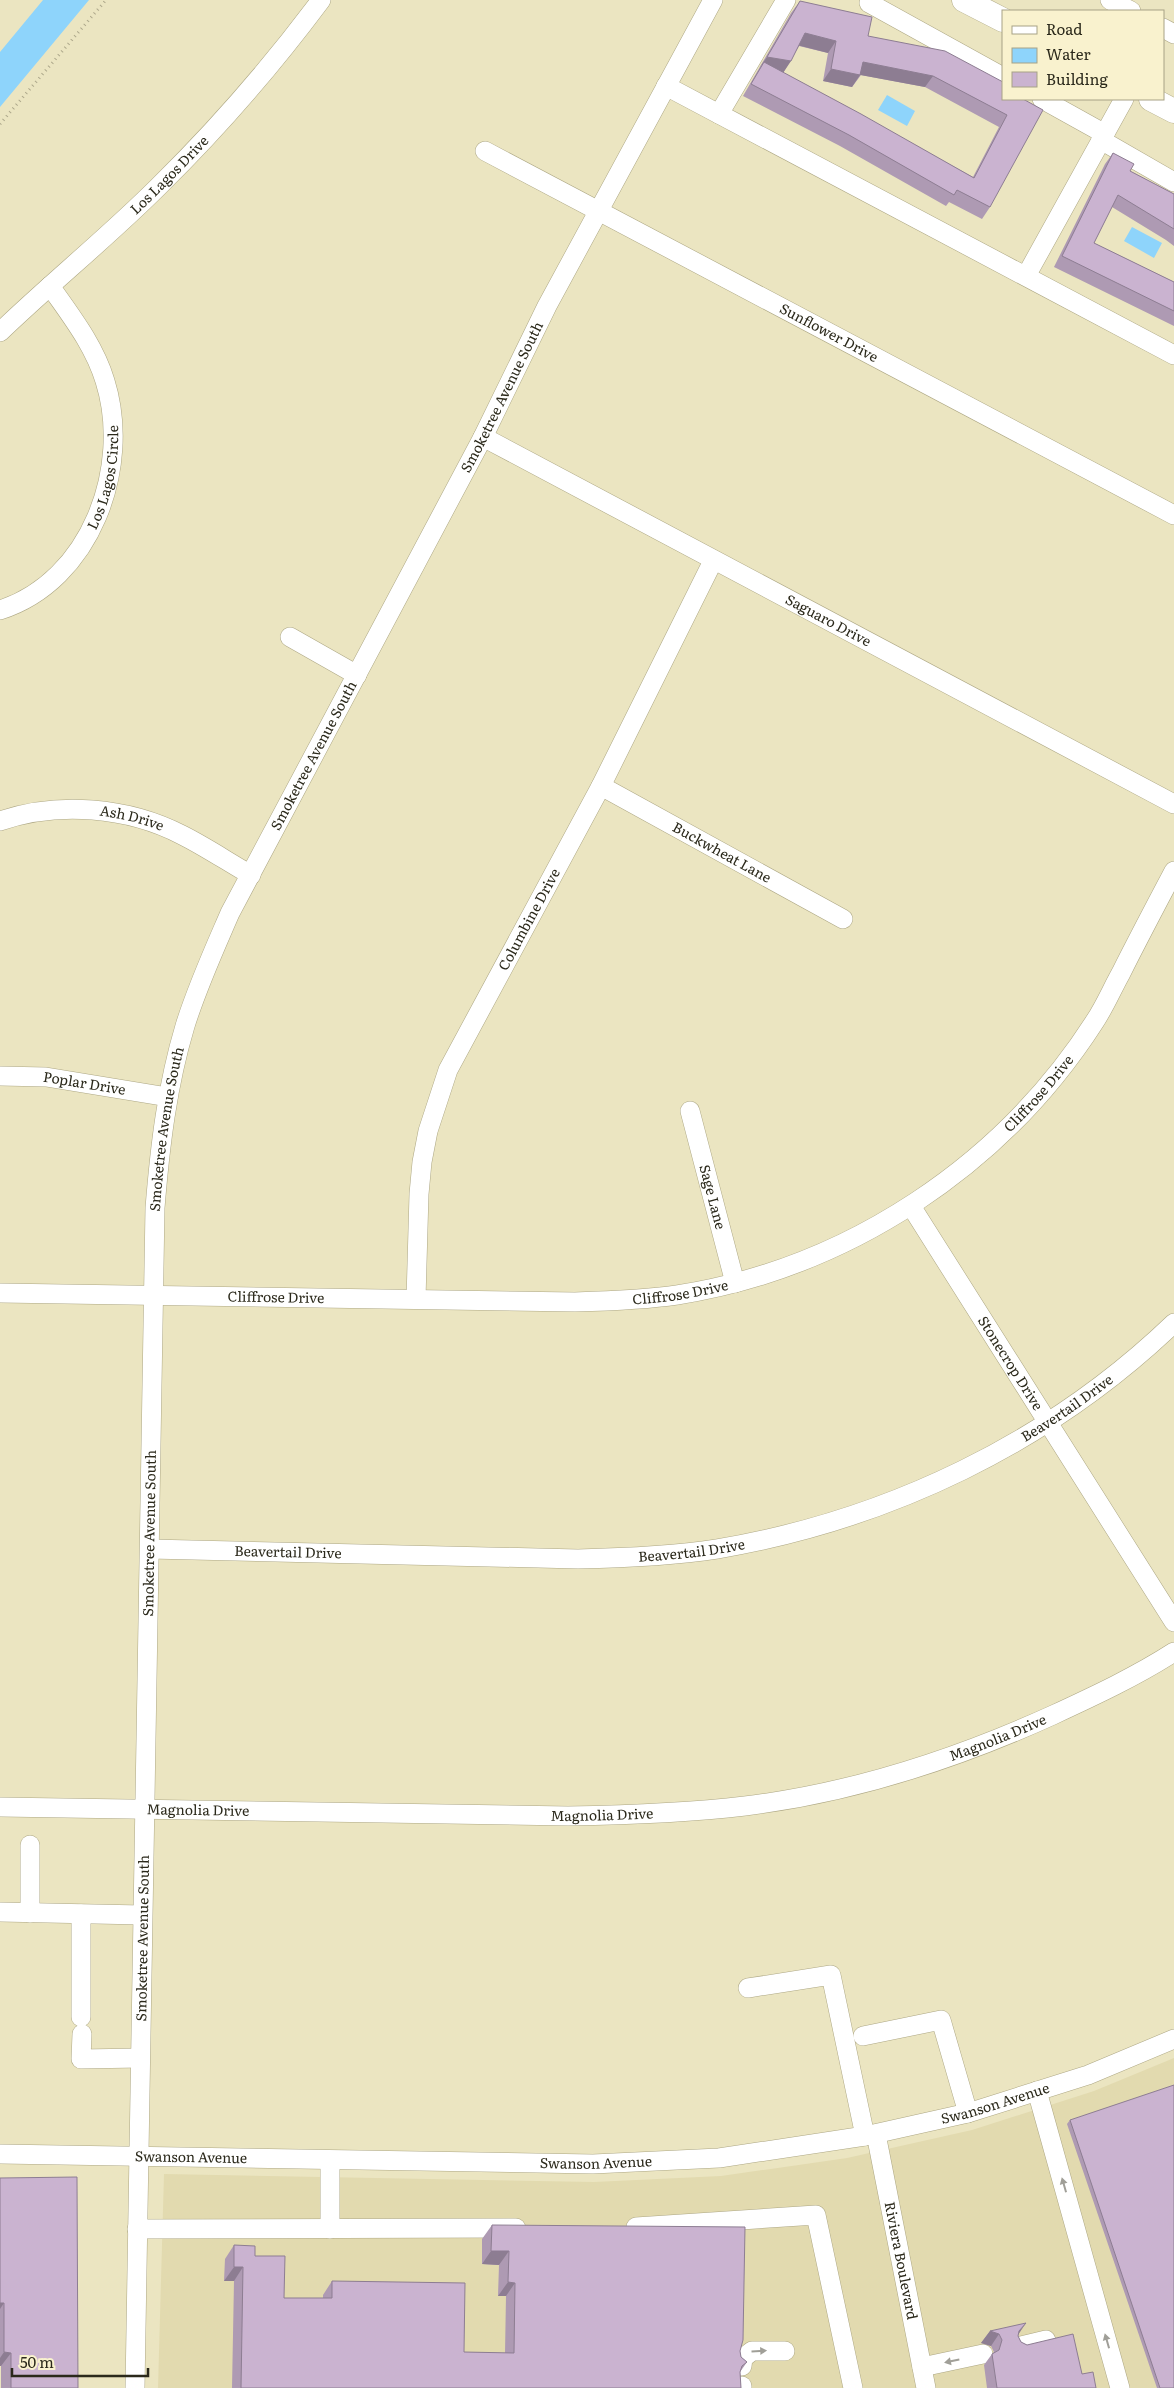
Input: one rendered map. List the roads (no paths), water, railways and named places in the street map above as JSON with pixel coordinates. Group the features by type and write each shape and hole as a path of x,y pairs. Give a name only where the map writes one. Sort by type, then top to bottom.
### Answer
{"main road":[{"path":"964,0 1002,19"},
{"path":"1153,100 1174,111"}],"street":[{"name":"Los Lagos Drive","path":"0,332 159,186 217,127 272,66 320,0"},
{"name":"Smoketree Avenue South","path":"135,2388 155,1208 160,1147 168,1097 185,1027 205,969 230,912 483,437 547,306 713,0"},
{"path":"719,114 786,0"},
{"path":"1110,0 1129,10"},
{"path":"867,1 1002,76"},
{"path":"666,86 1174,355"},
{"path":"1044,100 1174,182"},
{"path":"1026,276 1123,100"},
{"name":"Sunflower Drive","path":"484,151 1174,515"},
{"name":"Los Lagos Circle","path":"0,610 15,605 43,587 77,551 86,538 101,508 112,469 114,428 105,380 84,335 50,286"},
{"name":"Saguaro Drive","path":"483,437 1174,804"},
{"name":"Columbine Drive","path":"416,1299 419,1194 428,1131 437,1100 462,1042 601,786 714,560"},
{"path":"290,637 357,675"},
{"name":"Buckwheat Lane","path":"601,786 843,919"},
{"name":"Ash Drive","path":"0,821 26,815 66,810 86,810 125,815 182,835 251,875"},
{"name":"Cliffrose Drive","path":"0,1293 575,1302 626,1301 678,1295 735,1283 778,1270 826,1252 872,1229 911,1206 958,1172 997,1139 1034,1102 1096,1020 1174,871"},
{"name":"Poplar Drive","path":"0,1076 46,1077 168,1097"},
{"name":"Sage Lane","path":"690,1111 735,1283"},
{"name":"Stonecrop Drive","path":"911,1206 1174,1622"},
{"name":"Beavertail Drive","path":"150,1549 578,1560 648,1557 716,1549 794,1533 852,1516 907,1495 980,1462 1049,1422 1097,1389 1151,1345 1174,1323"},
{"name":"Magnolia Drive","path":"0,1807 568,1816 658,1814 747,1806 836,1789 903,1771 1007,1736 1089,1699 1174,1652"},
{"path":"30,1845 30,1913"},
{"path":"0,1912 142,1915"},
{"path":"81,1914 81,2059 140,2058"},
{"name":"Riviera Boulevard","path":"748,1988 831,1975 871,2135 926,2388"},
{"path":"863,2036 941,2020 968,2113"},
{"name":"Swanson Avenue","path":"0,2154 138,2158 603,2164 720,2158 871,2135 968,2113 1088,2075 1174,2039"},
{"path":"1038,2091 1120,2388"},
{"path":"330,2160 330,2229"},
{"path":"622,2228 816,2215 853,2388"},
{"path":"137,2229 535,2228"},
{"path":"1021,2346 1046,2340"},
{"path":"742,2366 743,2358 752,2351 785,2351"},
{"path":"922,2367 983,2354"}],"water":[{"path":"43,0 89,0 0,107 0,52"},
{"path":"887,95 915,111 907,126 878,110"},
{"path":"1132,227 1162,243 1154,258 1124,241"}]}
